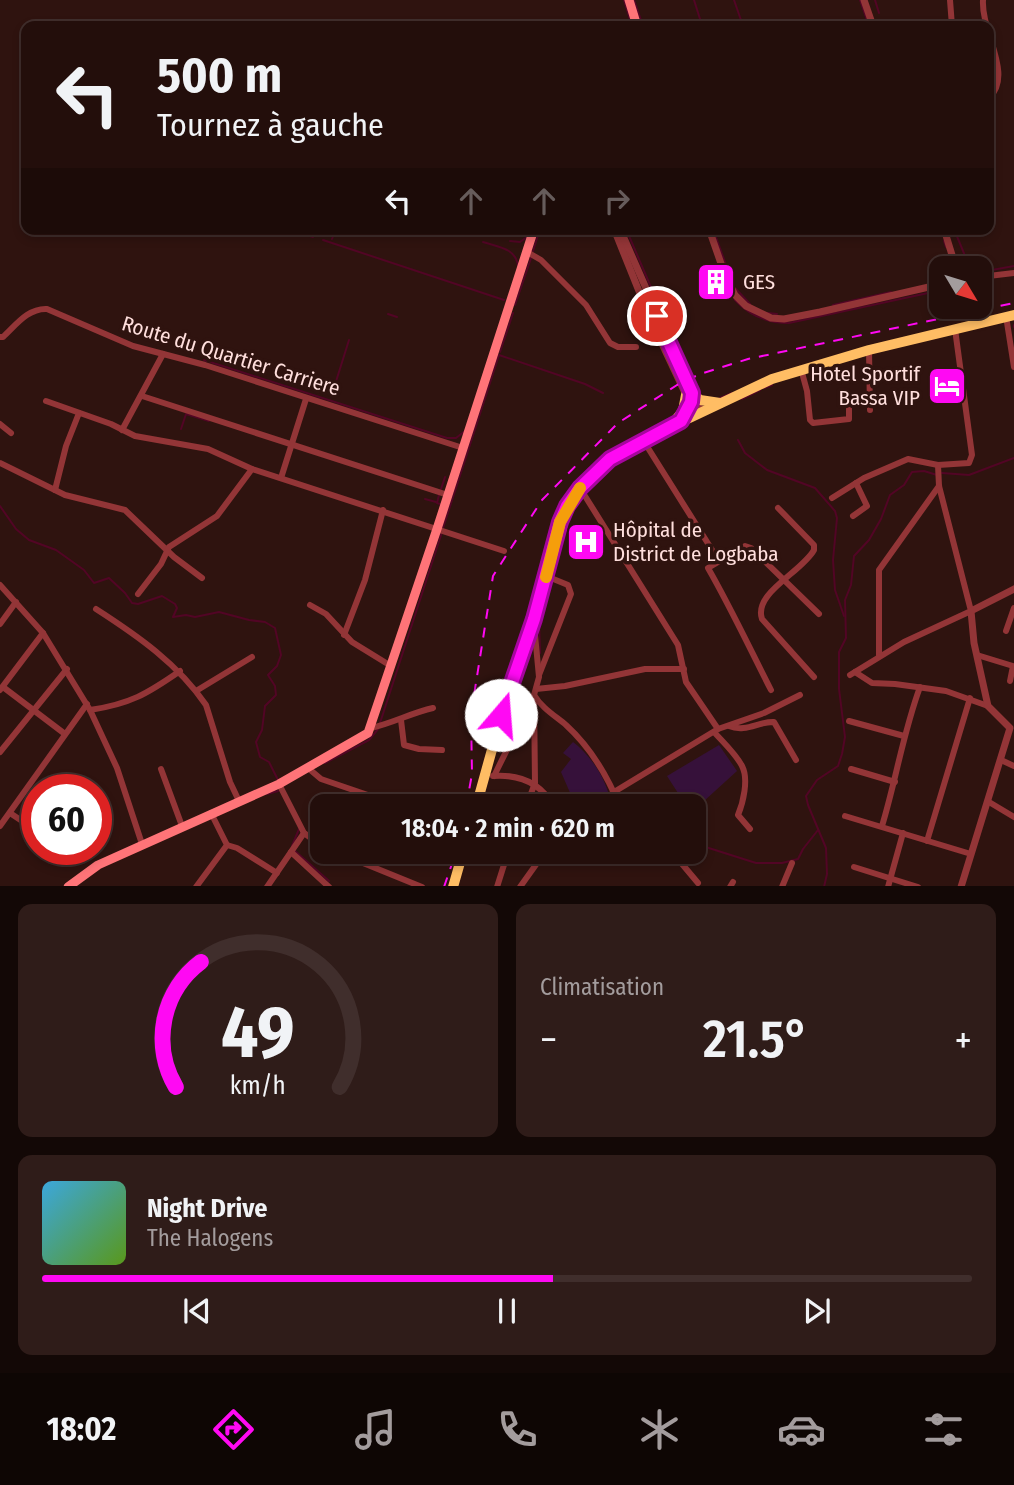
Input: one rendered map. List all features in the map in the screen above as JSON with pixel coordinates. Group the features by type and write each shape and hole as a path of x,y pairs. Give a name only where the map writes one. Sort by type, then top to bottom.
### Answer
{"main road":[{"path":"629,0 635,21"},
{"path":"69,886 98,864 279,784 361,739 371,728 532,235"},
{"path":"481,794 489,776 508,692 534,619 560,522 580,488 610,459 681,421 772,379 869,350 1010,315"},
{"path":"669,427 683,411 690,397 720,403"},
{"path":"453,886 460,864"}],"street":[{"path":"864,0 871,21"},
{"path":"950,0 952,21"},
{"path":"983,0 983,12 988,21"},
{"path":"994,33 1007,68"},
{"path":"994,95 1007,84"},
{"path":"616,235 649,316 690,397 699,408 706,410"},
{"path":"622,235 690,397 681,421"},
{"path":"711,235 735,295 746,306 771,318 784,319 820,312 929,287"},
{"path":"946,235 952,256"},
{"path":"527,252 541,260 586,305 610,343 618,347 636,347"},
{"path":"992,276 1014,273"},
{"name":"Route du Quartier Carriere","path":"0,338 30,312 39,308 47,309 133,346 205,365 463,448"},
{"path":"1010,315 1014,367"},
{"path":"832,498 856,483 908,459 938,465 967,464 972,460 954,329"},
{"path":"869,350 870,410"},
{"path":"122,430 163,354"},
{"path":"801,369 810,420 813,423 849,419 849,397"},
{"path":"142,396 448,495"},
{"path":"281,478 306,399"},
{"path":"46,401 135,436 208,449 252,469 504,551"},
{"path":"55,490 66,446 79,414"},
{"path":"0,424 11,433"},
{"path":"643,440 719,561"},
{"path":"0,463 76,499 114,505 125,510 185,567 202,578"},
{"path":"938,465 939,486 971,611 988,706"},
{"path":"138,594 161,564 167,550 217,516 252,469"},
{"path":"853,516 867,506 856,483"},
{"path":"879,656 879,569 939,486"},
{"path":"580,488 678,646 686,682 743,767 744,788 742,807 738,815 750,829"},
{"path":"778,508 814,545 812,554 787,580 767,595 760,604 759,612 762,619 814,677"},
{"path":"344,635 365,580 383,510"},
{"path":"771,690 741,633 734,612 708,568 745,546 759,554 819,614"},
{"path":"531,794 535,783 535,692 538,677 571,594 568,585 546,576"},
{"path":"0,585 43,633 88,707 117,768 142,844"},
{"path":"961,886 1010,728 988,706 970,698 920,687 872,683 852,674 879,656 945,621 1014,589"},
{"path":"0,624 16,603"},
{"path":"310,605 326,614 352,642 391,666"},
{"path":"1006,631 1014,608"},
{"path":"96,609 156,651 180,671 196,691 206,705 230,782 239,801"},
{"path":"534,619 538,677"},
{"path":"43,633 1,689 65,734"},
{"path":"977,655 1013,666 1010,681"},
{"path":"196,691 252,657"},
{"path":"546,794 535,783 518,778 489,776 535,692 645,669 684,669"},
{"path":"0,752 67,670"},
{"path":"0,826 65,734 88,707 120,705 140,698 180,671"},
{"path":"882,826 895,782 904,736 920,687"},
{"path":"535,692 541,705 567,726 592,755 614,793 716,730 800,695"},
{"path":"927,841 970,698"},
{"path":"371,728 433,708"},
{"path":"401,720 404,745 442,750"},
{"path":"729,726 745,729 769,721 774,722 796,760"},
{"path":"849,721 904,736"},
{"path":"1002,760 1014,766"},
{"path":"308,768 321,779 358,794"},
{"path":"161,769 182,826"},
{"path":"851,769 895,782"},
{"path":"279,784 304,833 310,837"},
{"path":"989,802 1014,817"},
{"path":"10,813 21,820"},
{"path":"211,813 228,845 277,873"},
{"path":"845,816 971,854"},
{"path":"269,885 304,833"},
{"path":"888,886 903,833"},
{"path":"196,886 228,845"},
{"path":"291,852 328,886"},
{"path":"782,886 792,863"},
{"path":"366,864 420,886"},
{"path":"497,886 504,864"},
{"path":"521,886 536,864"},
{"path":"682,864 698,883"},
{"path":"854,867 915,886"}],"shaded area":[{"path":"573,742 595,765 609,794 571,794 561,772 571,759 563,753"},
{"path":"719,745 737,771 706,799 706,794 679,794 667,776"}],"waterway":[{"path":"624,0 630,21"},
{"path":"634,0 641,21"},
{"path":"694,0 700,19"},
{"path":"734,0 741,21"},
{"path":"860,0 867,21"},
{"path":"875,0 879,13"},
{"path":"307,235 313,237"},
{"path":"332,239 334,235"},
{"path":"533,251 538,235"},
{"path":"629,235 690,378"},
{"path":"715,235 730,276"},
{"path":"956,235 965,256"},
{"path":"510,241 520,242 527,237"},
{"path":"323,240 504,300"},
{"path":"944,241 946,247"},
{"path":"483,242 510,252 517,260 518,266"},
{"path":"515,305 531,258"},
{"path":"992,270 1014,266"},
{"path":"725,283 729,296 731,295"},
{"path":"735,288 750,304"},
{"path":"833,305 891,292"},
{"path":"735,300 759,318 789,323 929,293"},
{"path":"500,352 513,313"},
{"path":"768,313 777,314"},
{"path":"388,314 397,317"},
{"path":"333,391 349,340"},
{"path":"443,528 499,355 585,384 603,393"},
{"path":"204,360 447,438 456,438 465,431"},
{"path":"764,388 772,385"},
{"path":"742,399 760,390"},
{"path":"720,398 732,393"},
{"path":"181,429 186,414 209,421"},
{"path":"649,432 660,426"},
{"path":"738,440 745,453 767,470 815,488 835,511 835,590 844,616"},
{"path":"942,473 969,475 1014,458"},
{"path":"824,886 827,874 826,848 806,796 817,780 838,766 842,754 845,737 839,689 839,652 846,638 845,600 851,585 854,556 869,540 890,495 904,485 912,472 924,471 937,475"},
{"path":"441,489 445,477"},
{"path":"560,513 575,488"},
{"path":"439,495 437,503 440,504"},
{"path":"425,499 436,502"},
{"path":"0,506 16,529 29,540 56,550 84,570 94,583 109,578 132,603 138,604 162,596 175,604 177,608 173,617 195,617 219,612 265,622 275,628 281,655 277,666 268,675 275,686 276,695 265,706 262,730 256,742 260,757 269,762 278,780"},
{"path":"524,628 553,531"},
{"path":"380,723 442,532"},
{"path":"539,619 540,653"},
{"path":"325,763 369,740 378,729"},
{"path":"267,794 278,791"},
{"path":"292,846 299,829"},
{"path":"706,847 756,863 782,863 798,859 818,830"},
{"path":"295,851 329,881"}],"railway":[{"path":"468,794 472,774 471,714 493,576 542,500 618,423 677,385 700,374 748,359 1014,303"},
{"path":"444,886 452,864"}],"slow traffic":[{"path":"546,577 560,522 580,488"}],"place":[{"name":"GES","path":"716,282"},
{"name":"Hotel Sportif Bassa VIP","path":"947,386"},
{"name":"Hôpital de District de Logbaba","path":"586,542"}],"route":[{"path":"501,715 534,619 560,522 567,506 580,488 610,459 681,421 691,402 692,393 657,316"}]}
